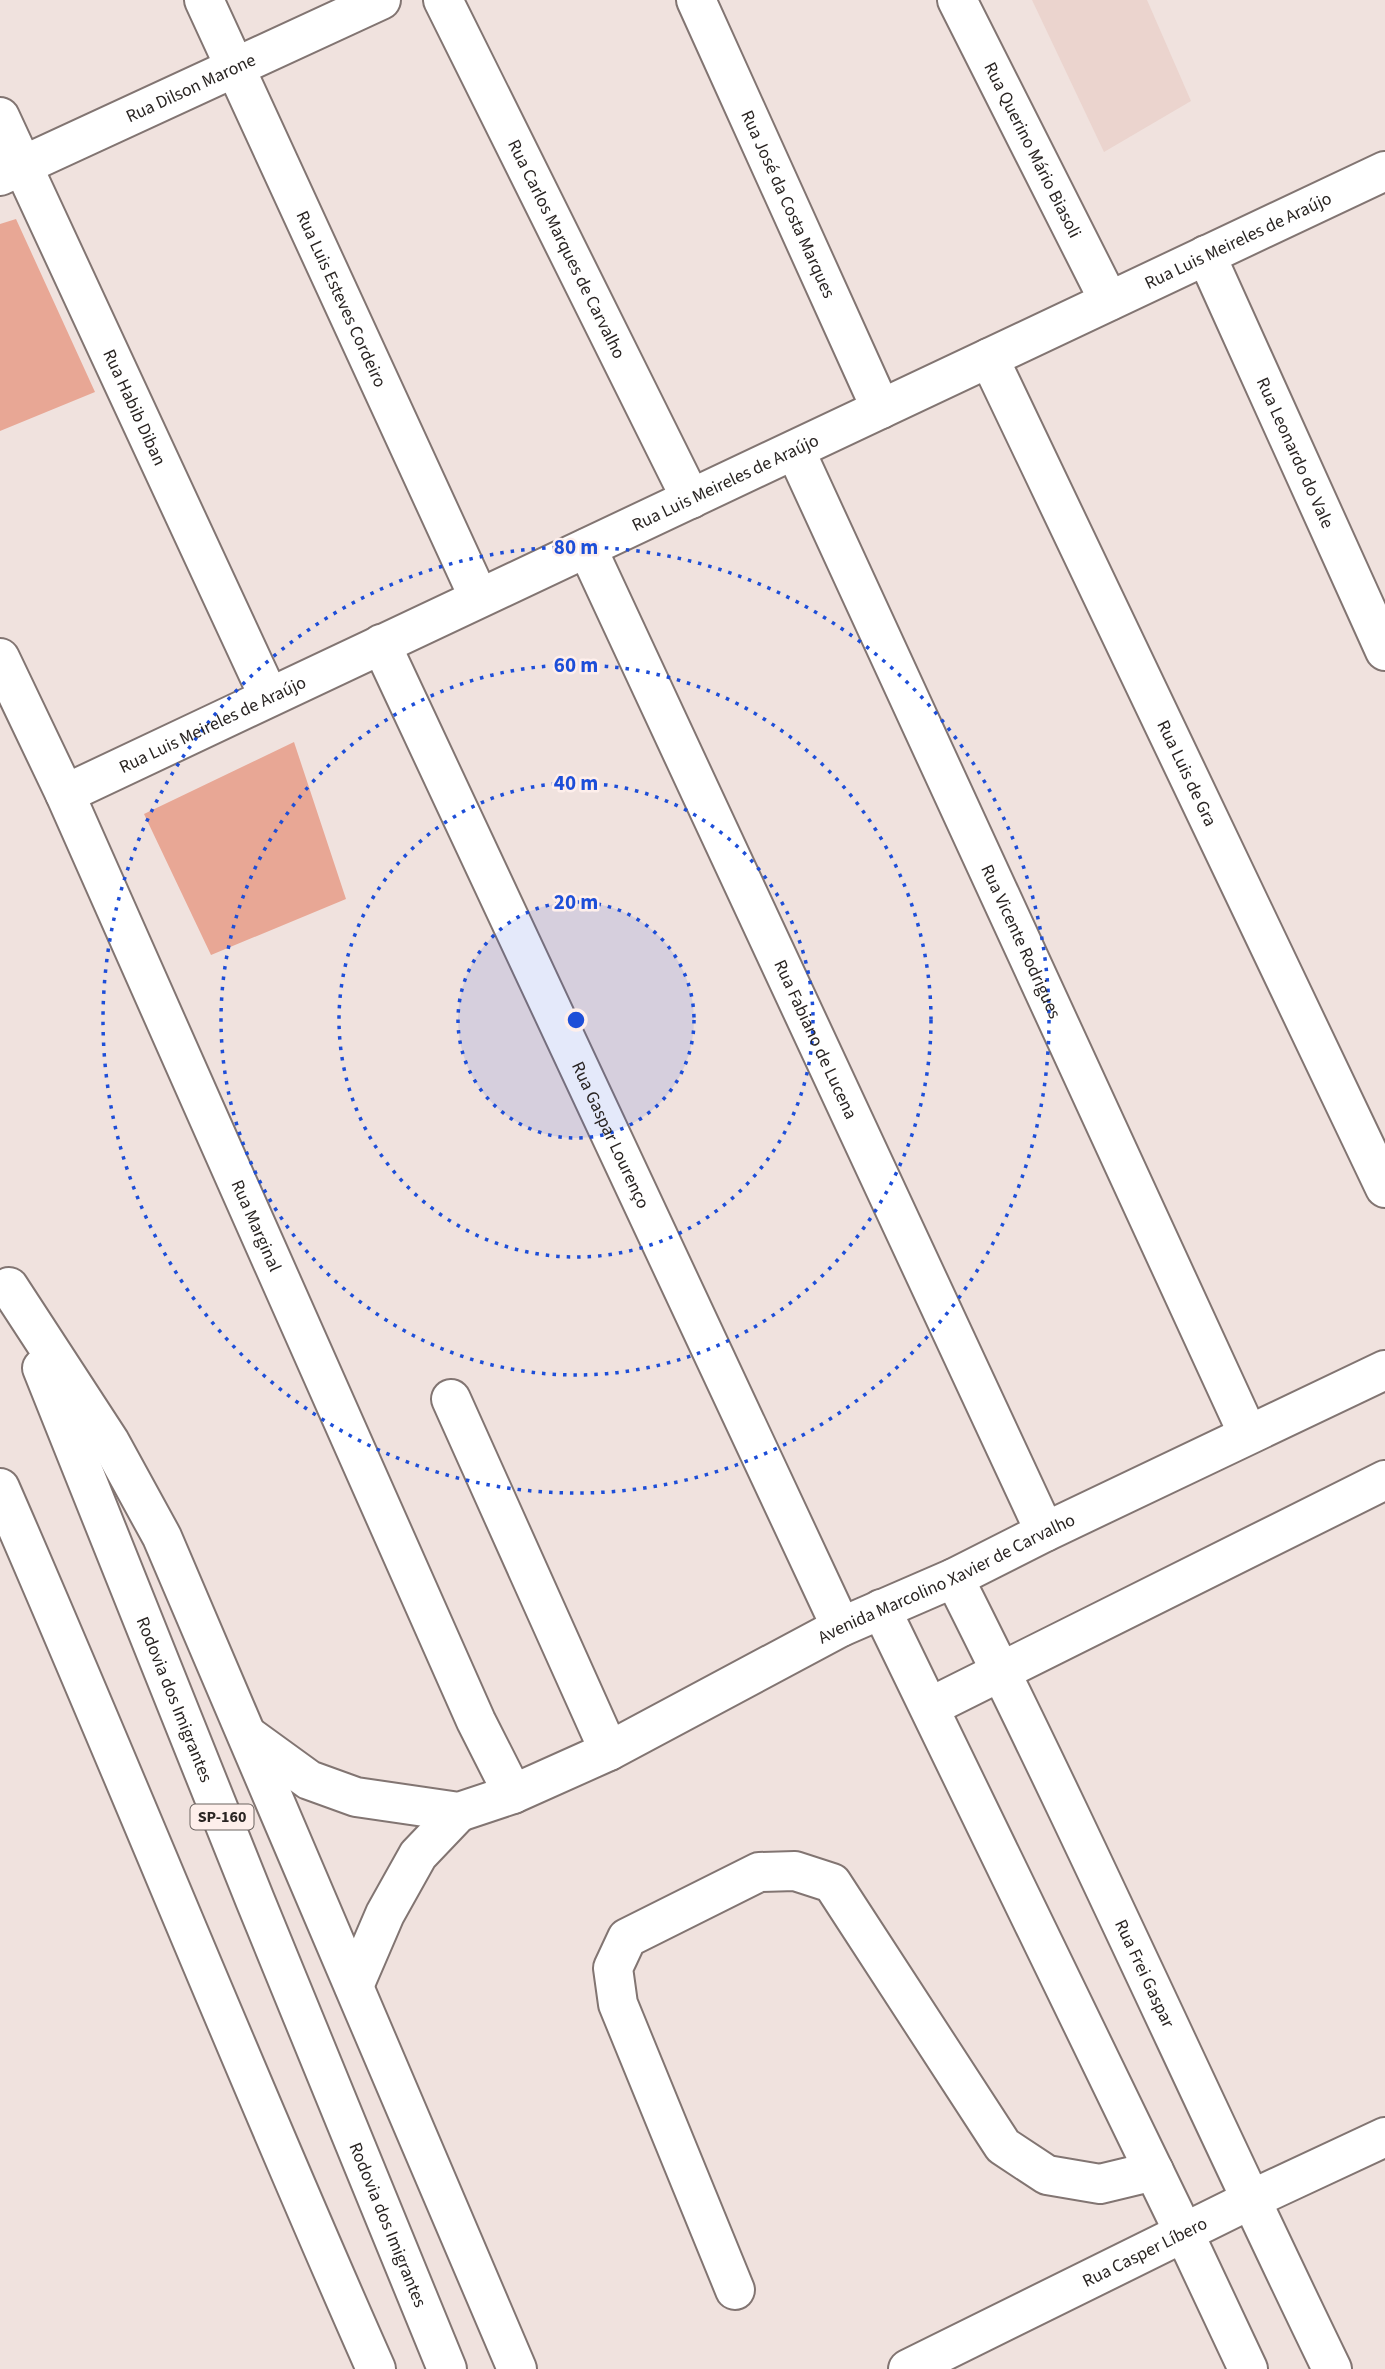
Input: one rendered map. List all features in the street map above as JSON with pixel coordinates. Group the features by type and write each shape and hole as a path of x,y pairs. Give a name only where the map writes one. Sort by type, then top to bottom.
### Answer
{"main road":[{"name":"Rua Luis Esteves Cordeiro","path":"204,0 479,598"},
{"name":"Rua Dilson Marone","path":"11,171 381,0"},
{"name":"Rua Carlos Marques de Carvalho","path":"443,0 691,499"},
{"name":"Rua José da Costa Marques","path":"696,0 881,409"},
{"name":"Rua Querino Mário Biasoli","path":"957,0 1109,301"},
{"name":"Rua Habib Diban","path":"0,117 11,171 269,697"},
{"name":"Rua Luis Meireles de Araújo","path":"65,794 1385,171"},
{"name":"Rua Leonardo do Vale","path":"1206,255 1385,652"},
{"name":"Rua Luis de Gra","path":"989,358 1385,1188"},
{"name":"Rua Vicente Rodrigues","path":"795,450 1248,1434"},
{"name":"Rua Fabiano de Lucena","path":"587,548 1045,1532"},
{"name":"Rua Gaspar Lourenço","path":"381,645 841,1627"},
{"name":"Rua Marginal","path":"0,658 65,794 471,1708 513,1794"},
{"path":"5,1275 110,1442 162,1537 517,2369"},
{"name":"Rodovia dos Imigrantes","path":"5,1275 447,2369"},
{"name":"Avenida Marcolino Xavier de Carvalho","path":"459,1812 513,1794 608,1751 841,1627 954,1578 1385,1370"},
{"path":"451,1399 608,1751"},
{"path":"930,1707 1385,1480"},
{"path":"0,1488 78,1666 308,2216 376,2369"},
{"name":"Rua Frei Gaspar","path":"954,1578 1001,1670 1332,2369"},
{"path":"881,1609 1248,2369"},
{"path":"247,1735 309,1780 356,1797 459,1812"},
{"path":"354,1986 385,1914 418,1855 459,1812"},
{"path":"735,2290 618,2004 613,1968 626,1938 760,1872 795,1871 832,1883 1003,2146 1047,2175 1100,2184 1154,2171"},
{"name":"Rua Casper Líbero","path":"908,2369 1250,2200 1385,2137"}],"shaded area":[{"path":"1032,0 1147,0 1191,101 1104,152"}],"building":[{"path":"16,219 95,392 0,431 0,224"},
{"path":"294,742 346,899 211,955 144,814"}]}
